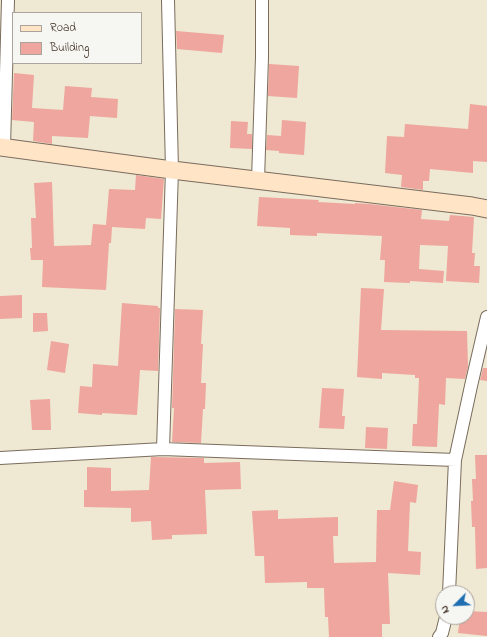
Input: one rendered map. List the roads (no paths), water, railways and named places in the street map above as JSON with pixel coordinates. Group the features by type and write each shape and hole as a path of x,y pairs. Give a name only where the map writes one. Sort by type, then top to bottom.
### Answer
{"street":[{"path":"8,0 2,147 172,170 487,209"},
{"path":"163,448 172,170 168,0"},
{"path":"258,180 262,57 262,0"},
{"path":"449,585 455,460 487,317"},
{"path":"0,458 163,448 455,460"},
{"path":"439,637 442,633 444,625"}]}
